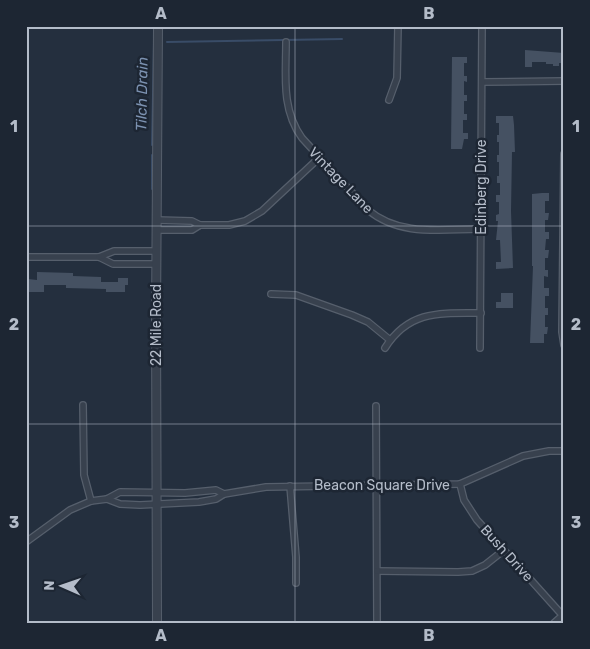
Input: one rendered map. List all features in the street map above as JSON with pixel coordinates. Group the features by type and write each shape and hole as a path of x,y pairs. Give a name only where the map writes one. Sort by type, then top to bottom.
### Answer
{"street":[{"name":"22 Mile Road","path":"158,26 156,264 158,623"},
{"path":"389,100 397,78 398,26"},
{"name":"Edinberg Drive","path":"480,348 482,26"},
{"name":"Vintage Lane","path":"286,42 288,112 297,132 368,210 388,224 410,229 481,229"},
{"path":"482,82 564,81"},
{"path":"564,154 564,345"},
{"path":"157,220 192,221 200,225 229,225 252,218 320,157"},
{"path":"157,230 192,230 200,225"},
{"path":"26,257 99,257 114,251 157,251"},
{"path":"99,257 114,264 156,264"},
{"path":"271,294 296,295 352,314 368,322 390,340"},
{"path":"384,348 407,324 420,318 436,314 481,313"},
{"path":"84,405 84,475 91,502"},
{"path":"376,406 377,623"},
{"name":"Beacon Square Drive","path":"107,499 124,505 156,504 199,502 216,499 224,494 266,487 460,484 523,456 564,451"},
{"name":"Bush Drive","path":"460,484 464,500 470,512 563,616"},
{"path":"290,486 296,557 296,583"},
{"name":"Beacon Square Drive","path":"26,542 65,514 91,502 107,499 116,493 190,493 216,490 224,494"},
{"path":"377,571 472,571 485,566 504,550"},
{"path":"554,623 563,616"}],"building":[{"path":"525,50 564,53 564,63 559,63 559,66 553,66 553,64 546,64 546,62 532,62 532,67 525,67"},
{"path":"452,57 467,57 467,63 464,63 464,76 467,76 467,82 464,81 464,95 467,95 467,101 464,101 464,114 467,114 467,120 463,120 463,133 468,133 468,139 464,139 462,149 451,149"},
{"path":"496,116 513,116 515,152 512,152 511,211 513,268 496,269 496,262 501,262 500,240 496,240 498,221 496,221 496,215 499,214 499,202 496,202 496,195 500,195 500,183 497,183 497,176 499,176 497,155 499,155 499,142 497,142 497,135 499,135 499,123 496,123"},
{"path":"549,193 549,201 545,201 545,213 549,213 548,220 545,220 545,232 549,232 549,239 546,239 545,250 549,250 548,258 545,258 545,270 548,270 548,277 544,276 544,288 549,288 549,296 545,296 545,308 548,308 548,315 545,315 545,327 548,327 547,334 544,334 544,343 530,343 533,266 532,194"},
{"path":"37,272 73,273 73,276 101,277 101,282 118,282 118,278 128,278 128,285 125,285 125,292 106,292 106,289 66,288 66,285 44,285 44,292 28,292 28,279 37,280"},
{"path":"501,293 513,293 513,308 496,308 496,302 501,302"}],"waterway":[{"name":"Tilch Drain","path":"167,42 342,39"},
{"name":"Tilch Drain","path":"152,145 154,43"},
{"name":"Tilch Drain","path":"152,155 152,189"}]}
